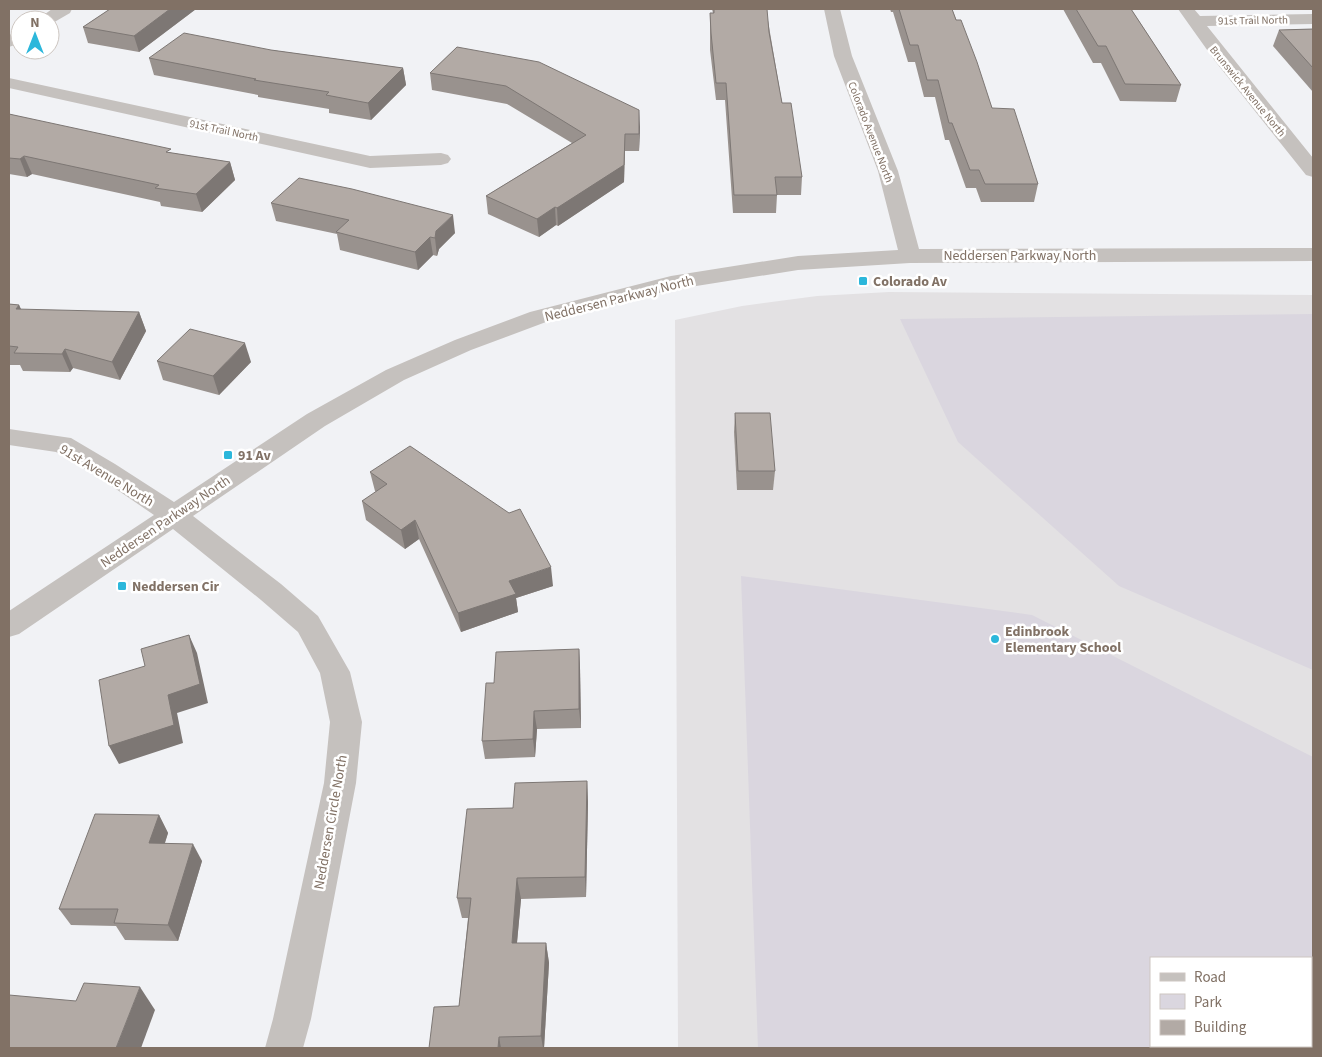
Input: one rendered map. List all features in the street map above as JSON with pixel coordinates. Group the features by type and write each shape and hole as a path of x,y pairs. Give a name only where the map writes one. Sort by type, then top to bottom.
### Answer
{"street":[{"name":"Colorado Avenue North","path":"832,9 843,56 888,171 910,256"},
{"name":"91st Trail North","path":"1190,15 1313,19"},
{"name":"Brunswick Avenue North","path":"1190,15 1254,100 1313,171"},
{"name":"91st Trail North","path":"9,83 370,162 441,159"},
{"name":"Neddersen Parkway North","path":"9,626 316,420 395,375 463,345 538,317 671,283 798,263 910,256 1313,255"},
{"name":"91st Avenue North","path":"9,437 62,444 106,470 173,515"},
{"name":"Neddersen Circle North","path":"173,515 271,592 308,624 334,672 346,722 340,783 292,1018 284,1048"}],"shaded area":[{"name":"Edinbrook Elementary School","path":"889,292 1313,295 1313,1048 678,1048 675,320 742,306 817,296"}],"green space":[{"path":"1313,314 1313,670 1119,586 958,442 900,319"},
{"path":"741,576 1032,615 1313,757 1313,1048 758,1048"}],"building":[{"path":"110,9 170,9 134,36 83,27"},
{"path":"714,9 767,9 769,32 782,103 791,103 802,177 775,177 777,195 734,195 726,83 716,83 710,13 714,13"},
{"path":"899,9 952,9 956,20 961,20 992,108 1014,109 1038,184 985,184 979,170 970,170 952,123 949,123 938,80 927,80 918,45 910,45"},
{"path":"1076,9 1131,9 1181,85 1125,84 1106,46 1098,46"},
{"path":"1313,29 1313,68 1279,30"},
{"path":"184,33 271,50 403,68 368,103 326,95 329,92 254,80 256,79 149,58"},
{"path":"457,47 539,62 639,110 639,134 625,134 624,165 537,219 486,196 586,135 506,86 430,73"},
{"path":"9,114 171,149 166,152 230,162 196,194 155,188 159,185 24,156 20,159 9,158"},
{"path":"299,178 352,189 453,215 436,231 435,238 430,237 415,252 336,232 349,220 271,203"},
{"path":"9,304 19,305 16,309 139,312 112,362 65,349 62,354 14,353 18,347 9,346"},
{"path":"190,329 245,343 213,376 157,361"},
{"path":"735,413 770,413 775,471 738,471"},
{"path":"410,446 509,513 520,509 551,567 509,581 516,594 458,613 415,520 401,530 362,501 387,484 370,472"},
{"path":"189,635 200,684 168,695 174,725 109,746 99,680 145,666 141,649"},
{"path":"579,649 579,709 534,711 533,739 482,741 486,683 494,683 496,652"},
{"path":"587,781 585,877 517,878 512,943 546,943 541,1036 499,1037 498,1048 429,1048 434,1007 459,1006 471,898 457,898 467,809 513,808 515,783"},
{"path":"95,814 159,815 149,843 193,844 168,925 114,923 118,909 59,909"},
{"path":"84,983 140,987 116,1048 9,1048 9,995 76,1001"}],"place":[{"name":"Colorado Av","path":"863,281"},
{"name":"91 Av","path":"228,455"},
{"name":"Neddersen Cir","path":"122,586"},
{"name":"Edinbrook Elementary School","path":"995,639"}]}
